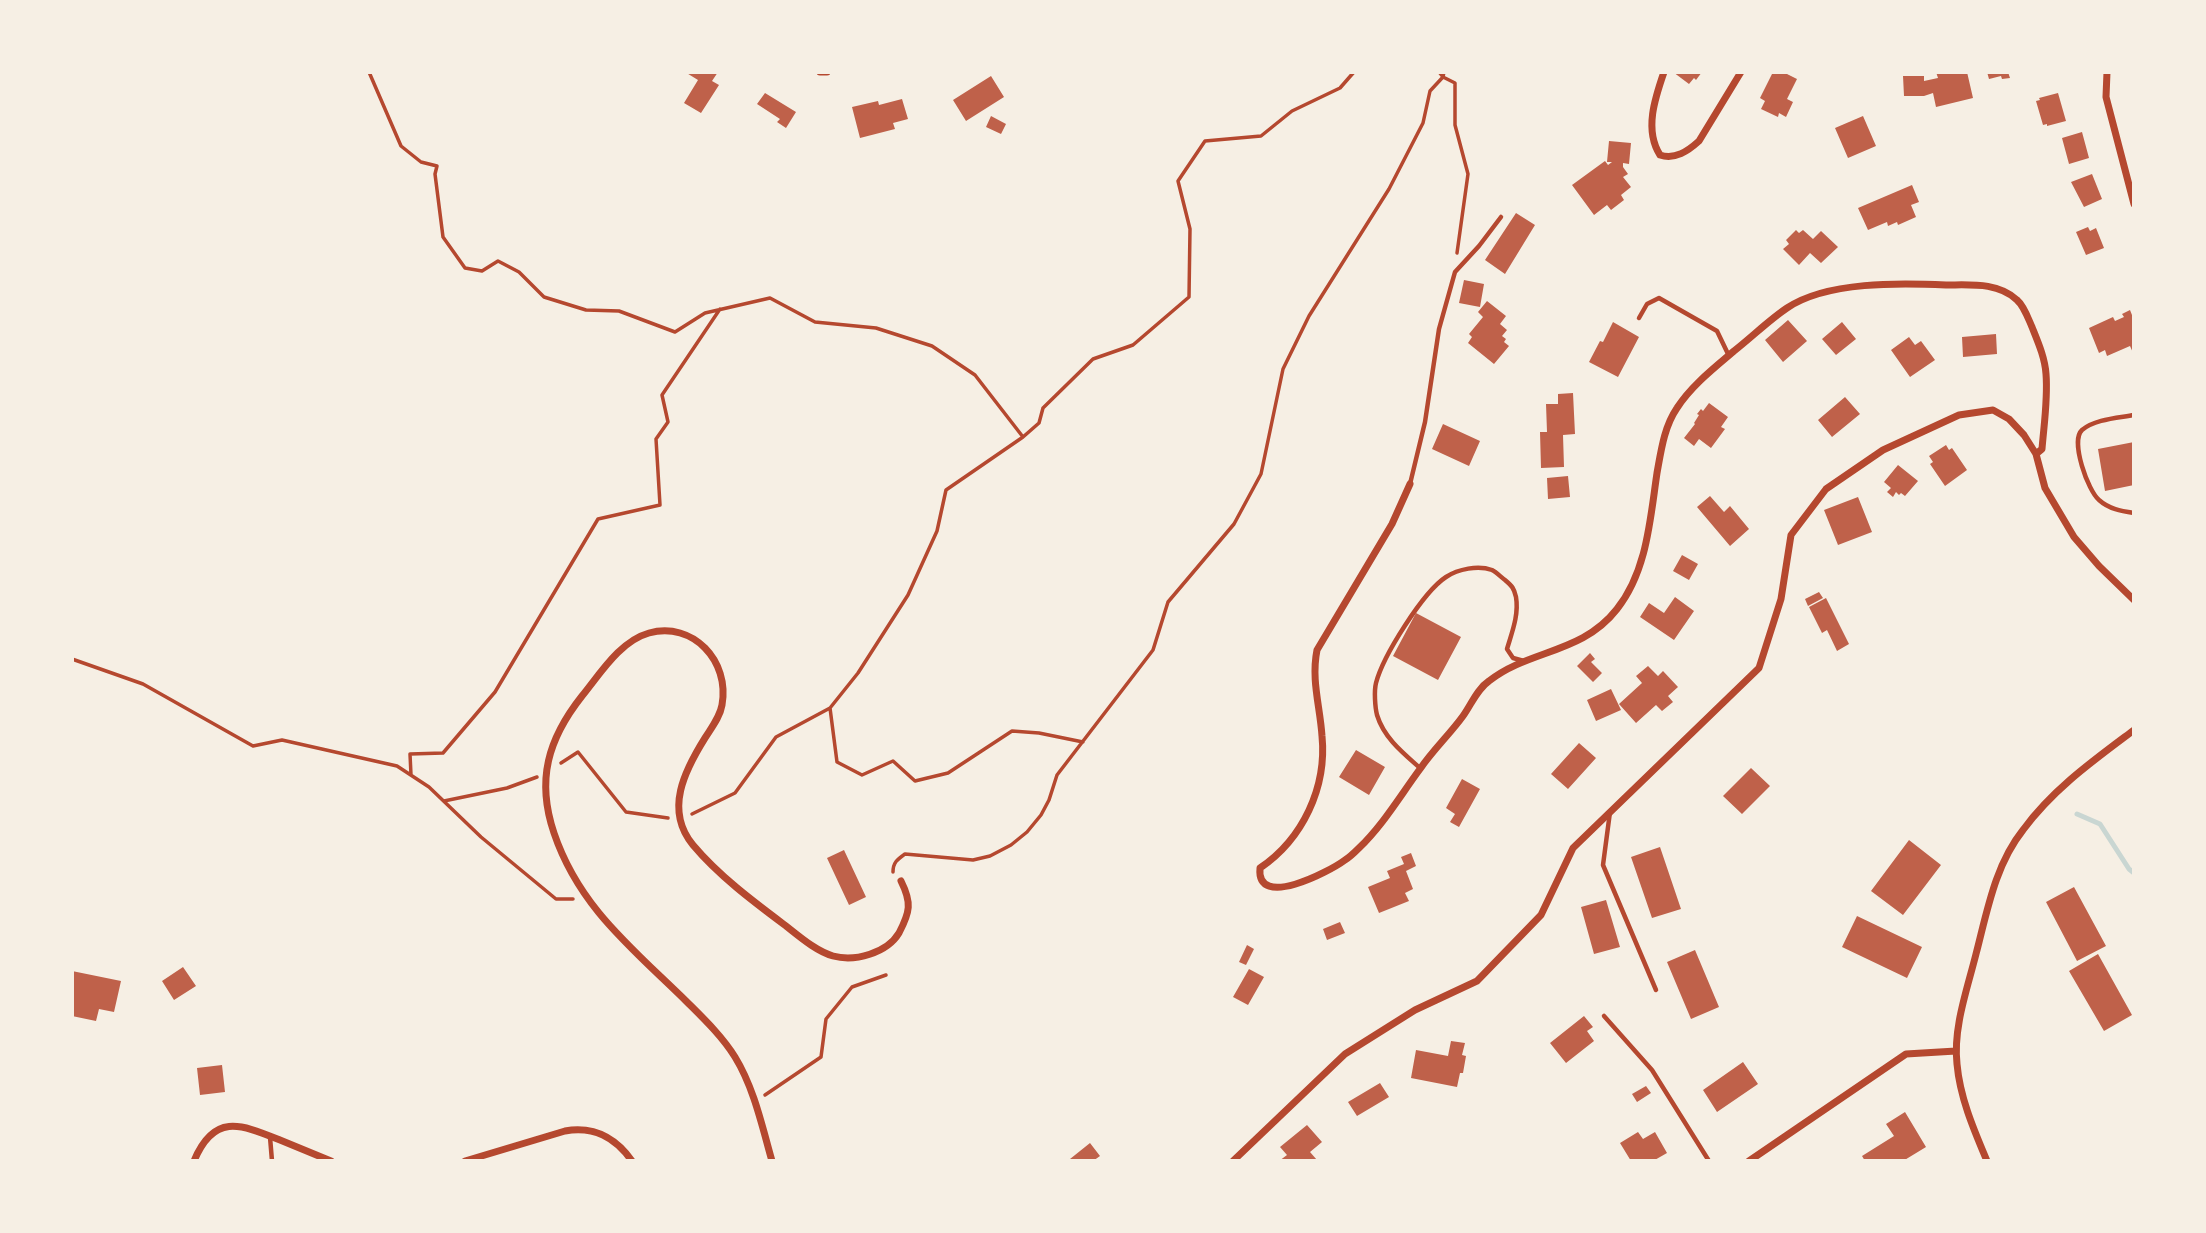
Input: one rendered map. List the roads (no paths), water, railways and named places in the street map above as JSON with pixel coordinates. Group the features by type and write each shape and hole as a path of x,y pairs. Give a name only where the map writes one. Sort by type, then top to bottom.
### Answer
{"street":[{"path":"820,72 827,72"},
{"path":"1664,72 1651,125 1652,138 1660,155 1667,157 1679,155 1699,141 1741,72"},
{"path":"2106,72 2106,97 2134,204"},
{"path":"1410,484 1392,524 1317,650 1313,669 1322,736 1321,778 1302,823 1287,845 1260,867 1259,877 1263,884 1269,887 1285,887 1345,860 1368,839 1420,768 1463,717 1484,684 1498,674 1577,642 1598,630 1616,611 1634,586 1646,542 1666,431 1676,408 1729,356 1788,307 1825,293 1870,285 1909,283 2000,288 2018,301 2028,317 2046,373 2042,449 2036,454"},
{"path":"1233,1161 1345,1054 1415,1010 1477,981 1541,915 1573,848 1759,668 1781,599 1791,535 1826,489 1883,450 1959,415 1993,410 2009,419 2024,435 2036,454 2045,488 2074,537 2134,600"},
{"path":"772,1161 753,1097 735,1057 719,1036 603,920 571,875 555,838 545,796 544,774 556,737 578,701 630,642 647,634 681,632 709,651 718,664 723,692 722,708 693,757 679,791 680,819 692,844 729,880 816,948 833,956 849,958 867,955 895,939 909,910 908,895 901,881"},
{"path":"1987,1161 1965,1102 1956,1051 1963,1002 1998,876 2022,830 2066,783 2134,730"},
{"path":"1749,1161 1906,1054 1956,1051"},
{"path":"194,1161 209,1136 223,1127 237,1125 331,1161"},
{"path":"465,1161 578,1129 603,1134 615,1141 632,1161"}],"lane":[{"path":"1410,484 1425,422 1439,329 1455,272 1501,217"},
{"path":"1639,318 1647,304 1659,298 1717,331 1729,356"},
{"path":"2134,415 2096,423 2083,429 2078,435 2085,480 2097,499 2113,509 2134,513"},
{"path":"1420,768 1400,751 1387,735 1377,713 1376,685 1383,664 1432,587 1447,576 1471,568 1493,570 1513,586 1517,599 1516,619 1507,649 1513,658 1526,662"},
{"path":"1610,811 1603,865 1656,990"},
{"path":"1604,1016 1652,1070 1709,1161"},
{"path":"270,1136 272,1161"}],"waterway":[{"path":"2077,814 2100,824 2134,873"}]}
